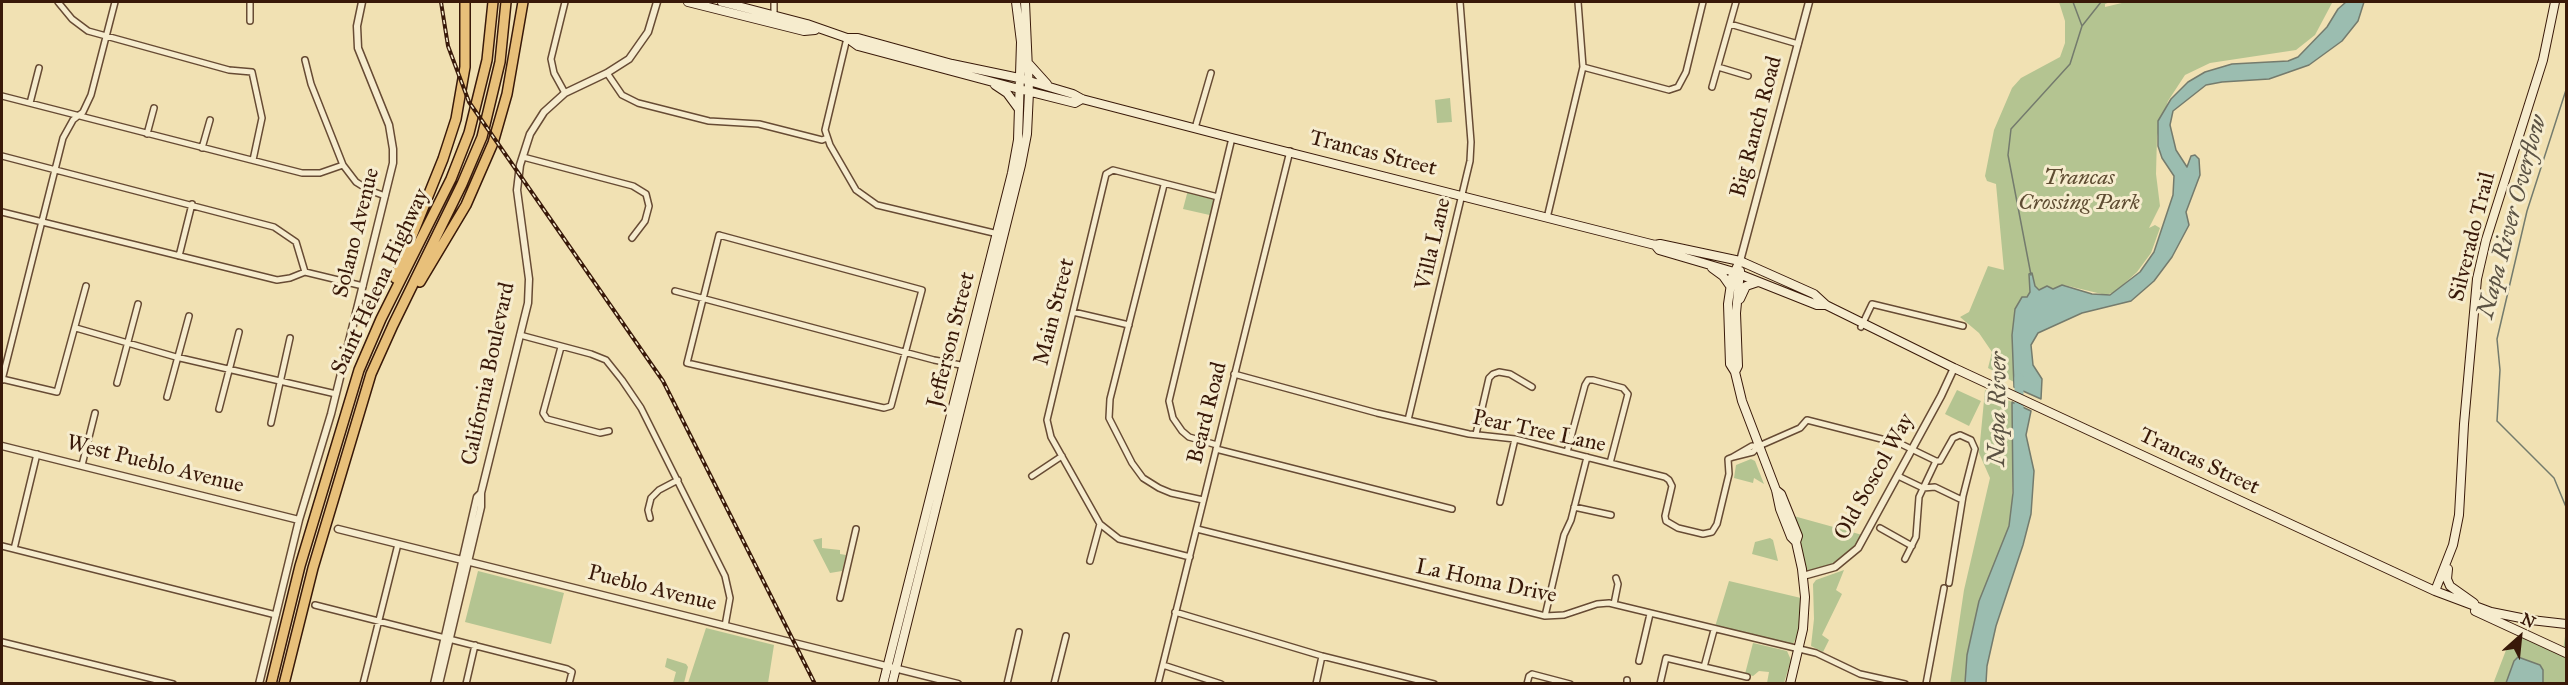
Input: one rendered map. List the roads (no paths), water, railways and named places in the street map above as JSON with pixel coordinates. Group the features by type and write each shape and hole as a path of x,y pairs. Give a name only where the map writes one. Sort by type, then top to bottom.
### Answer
{"highway":[{"path":"369,345 443,159 456,119 465,67 465,2"},
{"name":"Saint Helena Highway","path":"271,684 306,544 350,395 369,345 451,179 469,133 488,60 493,2"},
{"name":"Saint Helena Highway","path":"284,684 313,568 371,374 482,138 500,62 506,2"},
{"path":"393,325 460,215 484,166 507,94 523,2"}],"main road":[{"name":"Trancas Street","path":"688,2 804,31 817,30"},
{"name":"Trancas Street","path":"722,2 807,24 817,30 847,38 858,38 1029,92 1075,102 1082,99"},
{"name":"Jefferson Street","path":"1001,235 1015,156 1020,57 1016,2"},
{"name":"Jefferson Street","path":"883,684 1021,165 1029,92 1024,2"},
{"name":"Silverado Trail","path":"2435,591 2453,545 2459,515 2467,386 2477,279 2486,240 2543,60 2555,2"},
{"path":"747,16 752,14 774,16"},
{"name":"Trancas Street","path":"847,38 858,46 1028,80 1082,99 1546,218 1655,245 1660,244 1740,261 1814,294 1826,305 1862,325 2435,591 2491,612 2566,624"},
{"path":"996,73 1010,70 1020,57"},
{"path":"1028,63 1038,77 1053,88"},
{"path":"986,79 1007,93 1018,109"},
{"path":"1028,112 1034,102 1043,95"},
{"name":"Trancas Street","path":"1655,245 1659,250 1737,273 1817,305 1826,305"},
{"path":"1689,258 1721,274 1730,286"},
{"path":"1735,372 1738,366 1736,309 1737,273 1740,261"},
{"path":"1737,273 1730,286 1727,328 1730,364 1735,372 1740,395 1776,490 1781,494 1798,536 1796,542 1803,576 1804,614 1802,650 1793,683"},
{"path":"1736,309 1744,288 1748,284 1758,282 1770,285"},
{"path":"1727,328 1731,330 1733,354 1737,359"},
{"name":"Jefferson Street","path":"892,684 967,367"},
{"path":"2453,545 2446,574 2448,583 2456,592 2491,612"},
{"path":"2455,599 2488,617 2565,652"}],"street":[{"path":"58,2 72,19 88,32 229,70 252,72 262,118 253,160"},
{"path":"86,286 57,392 2,380 63,138 91,95 115,2"},
{"path":"250,2 250,21"},
{"name":"Solano Avenue","path":"259,684 299,520 336,394 393,163 389,125 358,48 357,26 362,2"},
{"path":"565,2 551,59 554,73 565,93"},
{"name":"California Boulevard","path":"440,684 465,561 483,498 481,493 520,336 529,290 517,190 523,157 537,121 552,103 565,93 624,63 638,49 650,26 657,2"},
{"path":"774,2 774,16"},
{"name":"Villa Lane","path":"1408,420 1463,195 1472,142 1460,2"},
{"path":"1546,218 1583,67 1578,2"},
{"path":"1583,67 1670,90 1678,87 1686,72 1703,2"},
{"path":"1712,87 1736,2"},
{"name":"Big Ranch Road","path":"1740,261 1809,2"},
{"path":"1730,24 1798,44"},
{"path":"847,38 826,122 827,138 855,187 870,201 898,211 1001,235"},
{"path":"305,60 311,84 343,165 356,182 385,196"},
{"path":"30,103 39,68"},
{"path":"1718,68 1748,76"},
{"path":"607,73 622,95 638,103 709,121 759,124 822,140 827,138"},
{"path":"1195,128 1211,73"},
{"path":"2,96 302,174 320,173 343,165"},
{"path":"147,134 154,108"},
{"path":"202,148 210,120"},
{"path":"1232,138 1169,401 1173,418 1189,437 1217,447 1452,509"},
{"name":"Beard Road","path":"1158,684 1290,151"},
{"path":"2,156 274,227 296,242 305,272"},
{"path":"523,157 639,189 646,194 649,206 645,220 632,238"},
{"name":"Main Street","path":"1100,524 1051,437 1047,420 1106,174 1113,170 1164,185 1218,197"},
{"path":"1164,185 1110,399 1109,413 1111,424 1137,470 1150,484 1171,493 1203,500"},
{"path":"179,256 192,204"},
{"path":"2,212 277,280 305,272 363,286"},
{"path":"720,235 797,255 821,265 922,290 906,352 891,406 884,408 687,363 720,235"},
{"path":"675,291 967,367"},
{"path":"117,383 138,304"},
{"path":"1862,325 1872,304 1963,326"},
{"path":"1072,312 1129,325"},
{"path":"166,398 189,316"},
{"path":"76,328 176,357 336,394"},
{"path":"219,410 239,332"},
{"path":"520,336 606,360 641,408 729,587 730,598 725,626"},
{"path":"271,423 290,338"},
{"path":"561,347 543,414 547,419 600,433 609,431"},
{"name":"Old Soscol Way","path":"1803,576 1828,570 1854,553 1863,541 1954,368"},
{"path":"1476,434 1489,378 1493,374 1499,372 1510,374 1532,387"},
{"name":"Pear Tree Lane","path":"1234,374 1408,420 1476,434 1515,439 1669,480 1672,489 1665,516 1666,521 1678,528 1703,534 1712,532 1717,524 1729,474 1728,459 1752,446 1759,446 1800,428 1807,420 1912,449 1936,461"},
{"path":"1567,452 1585,385 1588,380 1593,380 1623,388 1628,394 1610,463"},
{"path":"82,465 95,413"},
{"path":"1905,559 1917,537 1919,497 1923,488 1936,461 1940,461 1953,438 1964,436 1974,443 1949,583"},
{"path":"1500,502 1515,439"},
{"name":"West Pueblo Avenue","path":"2,446 299,520"},
{"path":"14,549 37,454"},
{"path":"1032,476 1062,456"},
{"path":"1545,616 1564,535 1587,458"},
{"path":"1898,476 1923,488 1935,487 1962,500"},
{"path":"650,519 648,510 651,498 659,490 678,480"},
{"path":"1574,507 1611,515"},
{"path":"1090,561 1100,524 1119,539 1190,557"},
{"path":"1880,528 1912,546"},
{"name":"Pueblo Avenue","path":"338,529 896,668 930,680 958,684"},
{"path":"840,598 856,529"},
{"name":"La Homa Drive","path":"1197,530 1545,616 1564,615 1597,604 1614,604 1816,653 1860,674 1905,684"},
{"path":"363,684 398,544"},
{"path":"2,546 276,615"},
{"path":"1614,604 1618,584 1616,578"},
{"path":"1926,684 1944,588"},
{"path":"315,605 570,669 572,672 569,684"},
{"path":"1175,612 1322,656 1434,684"},
{"path":"1639,661 1650,614"},
{"path":"1704,667 1714,630"},
{"path":"1007,684 1019,632"},
{"path":"1054,684 1066,636"},
{"name":"California Boulevard","path":"434,684 448,639"},
{"path":"2,642 173,684"},
{"path":"466,684 475,645"},
{"path":"1316,684 1322,656"},
{"path":"1660,684 1666,658 1747,677"},
{"path":"1163,665 1221,684"},
{"path":"1527,684 1528,677 1532,674 1570,684"}],"waterway":[{"path":"2031,275 2008,155 2011,129 2070,64 2082,26 2073,2"},
{"path":"2082,26 2101,2"},
{"name":"Napa River Overflow","path":"2566,90 2527,211 2497,339 2500,370 2497,421 2554,478 2566,507"},
{"name":"Napa River","path":"2019,378 2019,415"}],"railway":[{"path":"441,2 448,46 469,102 663,381 815,684"}],"park label":[{"name":"Trancas Crossing Park","path":"2079,192"}]}
